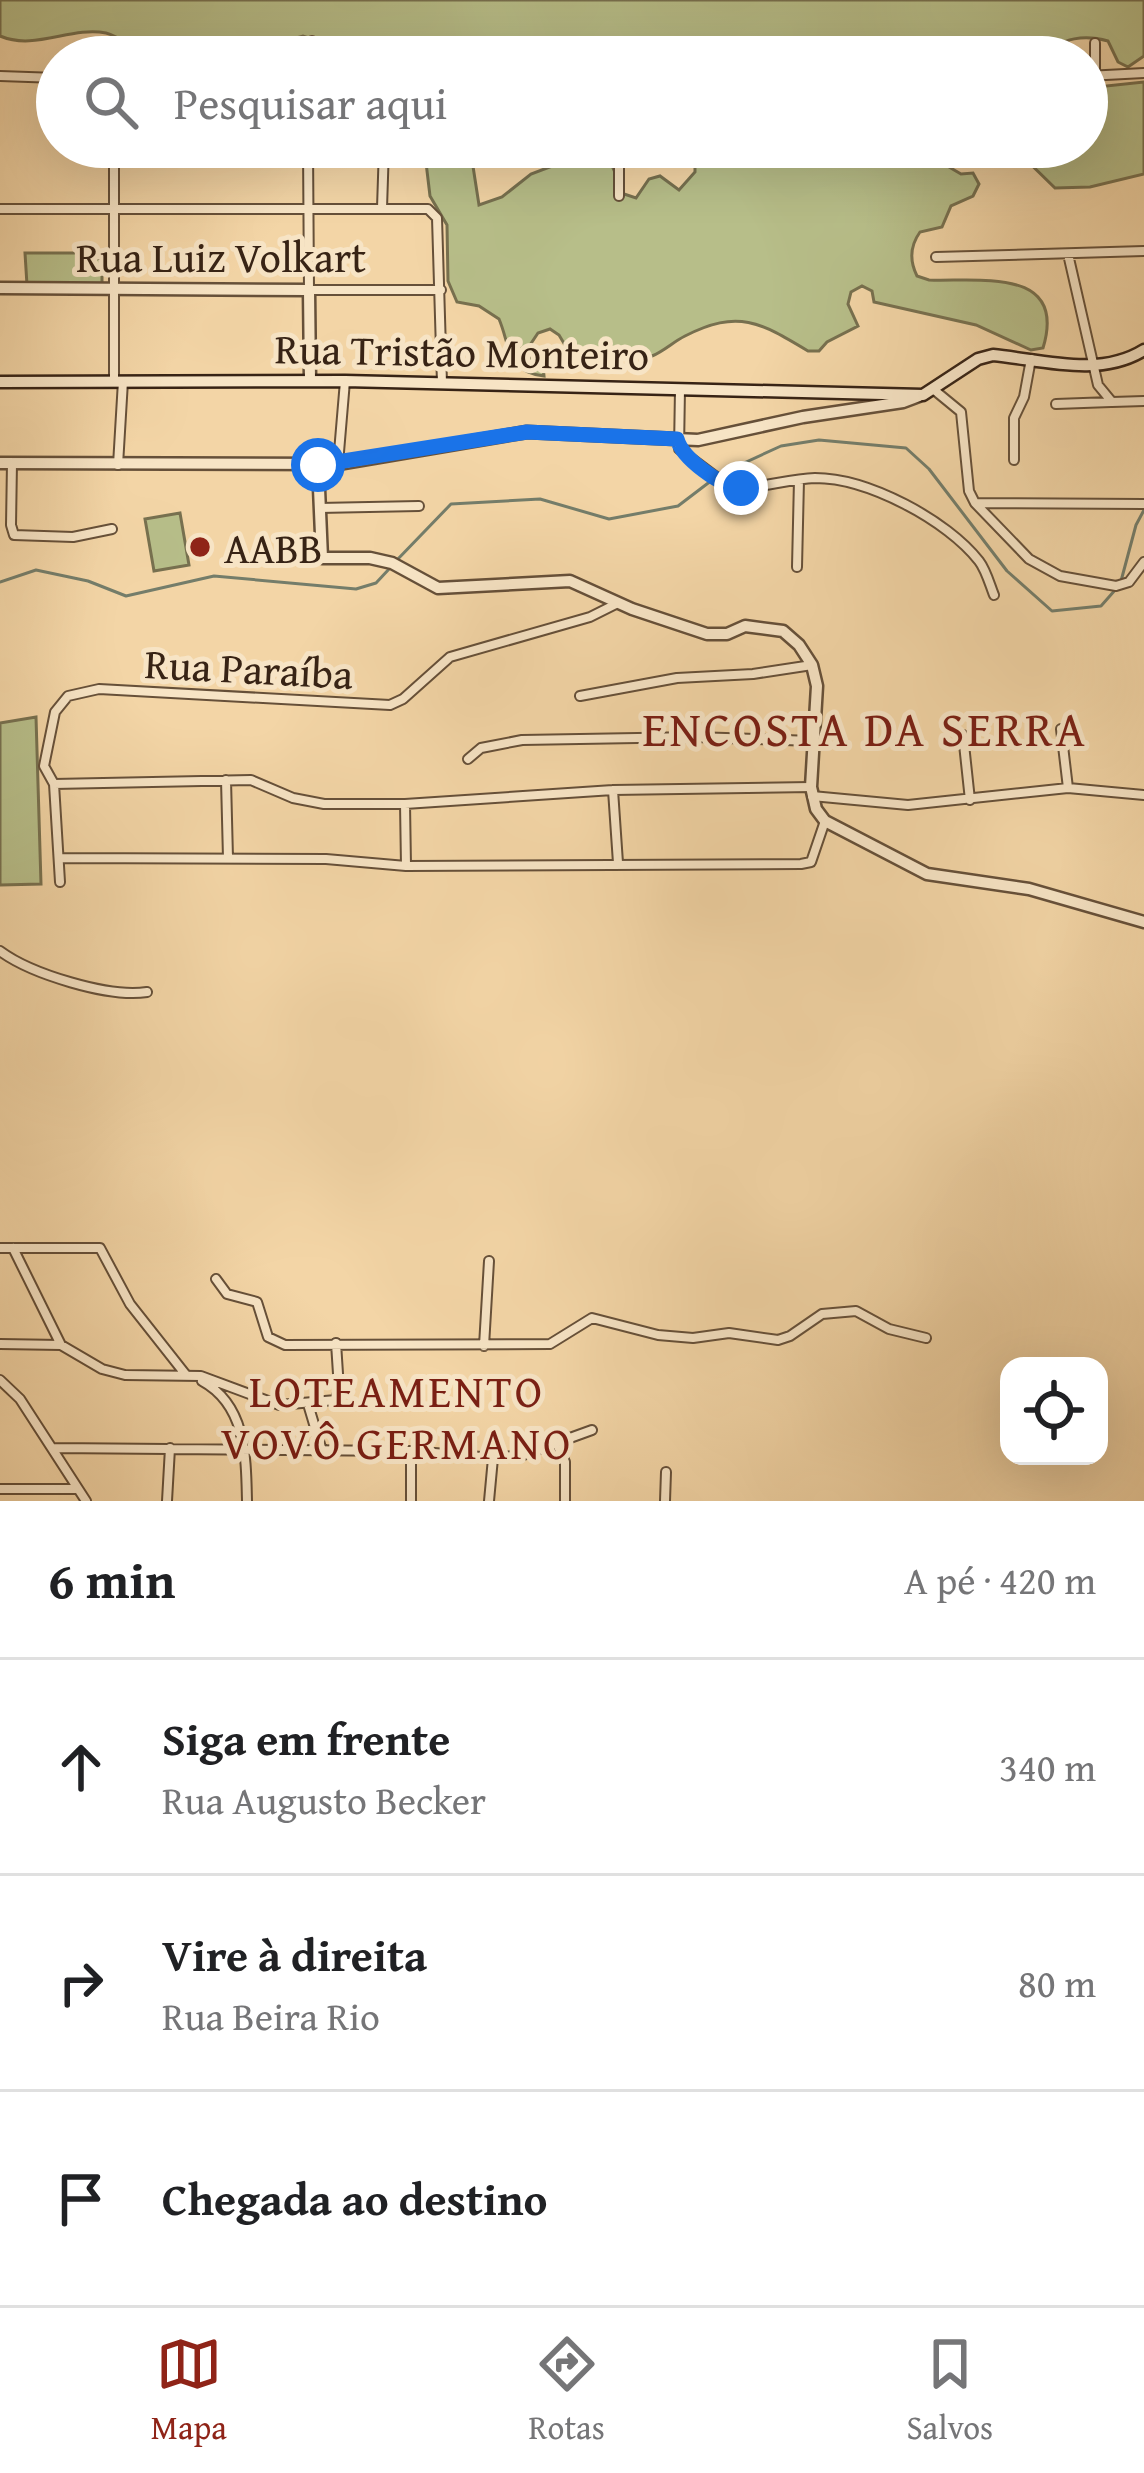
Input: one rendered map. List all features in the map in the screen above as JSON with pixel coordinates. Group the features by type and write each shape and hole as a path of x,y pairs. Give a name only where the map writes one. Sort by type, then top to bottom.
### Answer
{"street":[{"path":"1108,75 1144,73"},
{"path":"0,76 36,77"},
{"path":"114,168 118,465"},
{"path":"308,168 310,380"},
{"path":"382,208 383,168"},
{"path":"619,168 620,196"},
{"path":"0,209 428,209 437,218 442,385"},
{"path":"936,257 1144,251"},
{"path":"1068,254 1097,385 1112,402"},
{"name":"Rua Luiz Volkart","path":"0,288 441,290"},
{"path":"112,529 73,537 14,535 6,463 318,465 527,432 677,439 731,436 802,417 903,402 993,355 1094,367 1112,365 1144,350"},
{"path":"1014,460 1014,418 1024,397 1031,358"},
{"name":"Rua Tristão Monteiro","path":"0,382 310,380 928,392"},
{"path":"338,464 345,381"},
{"path":"680,389 679,448 731,488 838,480 872,491 933,519 981,563 994,596"},
{"path":"928,392 961,412 969,491 1013,546 1041,568 1116,586 1129,582 1144,562"},
{"path":"1056,404 1144,401"},
{"path":"318,465 322,558 370,557 438,588 570,581 617,603 717,636 745,626 783,631 812,665 817,686 811,791 825,821 927,874 1029,889 1144,922"},
{"path":"797,567 799,480"},
{"path":"975,503 1143,503"},
{"path":"319,508 419,506"},
{"name":"Rua Paraíba","path":"54,784 44,766 56,712 68,696 99,689 390,705 450,657 590,616 617,603"},
{"path":"580,696 677,678 812,665"},
{"path":"1061,729 1068,788"},
{"path":"963,735 970,800"},
{"path":"468,760 481,748 522,740 695,736 815,741"},
{"path":"226,780 228,858"},
{"path":"60,882 54,784 250,781 308,802 405,803 613,790 811,791 908,805 1068,788 1144,795"},
{"path":"613,790 618,863"},
{"path":"405,803 406,866"},
{"path":"60,858 326,860 406,866 811,862 825,821"},
{"path":"0,951 67,980 118,994 147,992"},
{"path":"0,1248 94,1245 106,1255 130,1304 190,1376 225,1397 246,1450 248,1501"},
{"path":"13,1248 62,1346"},
{"path":"484,1346 489,1261"},
{"path":"216,1280 227,1294 257,1302 268,1337 275,1343 550,1344 583,1321 602,1318 658,1335 693,1338 729,1333 778,1340 822,1314 856,1311 889,1329 926,1338"},
{"path":"0,1344 62,1346 111,1372 190,1376 220,1382 263,1402 308,1404 336,1400 336,1343"},
{"path":"0,1380 20,1399 86,1501"},
{"path":"308,1404 322,1451"},
{"path":"53,1448 411,1450 493,1458 523,1455 592,1430"},
{"path":"556,1442 565,1470 565,1501"},
{"path":"167,1501 170,1448"},
{"path":"411,1450 411,1501"},
{"path":"489,1501 493,1458"},
{"path":"665,1501 666,1472"},
{"path":"0,1489 79,1489"}],"green space":[{"path":"0,0 1144,0 1144,56 1128,67 1118,62 1108,36 112,36 93,32 36,36 36,40 26,41 0,36"},
{"path":"1144,82 1144,174 1090,187 1055,188 1035,168 1108,168 1108,86"},
{"path":"427,168 473,168 479,205 502,197 531,174 547,168 613,168 624,194 636,198 649,179 660,176 679,190 695,168 951,168 961,174 973,173 979,184 973,196 951,206 942,227 920,232 912,253 914,270 929,280 993,281 1031,291 1042,303 1047,322 1043,348 1031,350 976,325 874,302 872,291 862,286 851,292 848,304 858,326 819,351 808,351 762,326 735,321 704,328 652,356 603,348 583,356 571,355 550,329 538,333 526,351 532,361 543,365 544,376 531,373 511,356 499,319 479,306 457,302 448,281 447,225 430,196"},
{"path":"25,253 81,253 102,260 102,284 27,285"},
{"path":"180,513 189,565 154,571 145,519"},
{"path":"36,717 41,884 0,885 0,723"}],"waterway":[{"path":"396,561 451,504 540,499 609,519 678,506 720,474 781,446 819,440 906,448 929,469 1007,571 1052,611 1101,606 1116,589"},
{"path":"1121,581 1144,510"},
{"path":"0,582 36,570 88,581 126,596 214,576 356,589 376,583 390,568"}],"place":[{"name":"AABB","path":"200,547"}],"district":[{"name":"ENCOSTA DA SERRA","path":"865,728"},
{"name":"LOTEAMENTO VOVÔ GERMANO","path":"397,1416"}],"route":[{"path":"318,465 527,432 677,439 683,452 731,488 741,488"}]}
